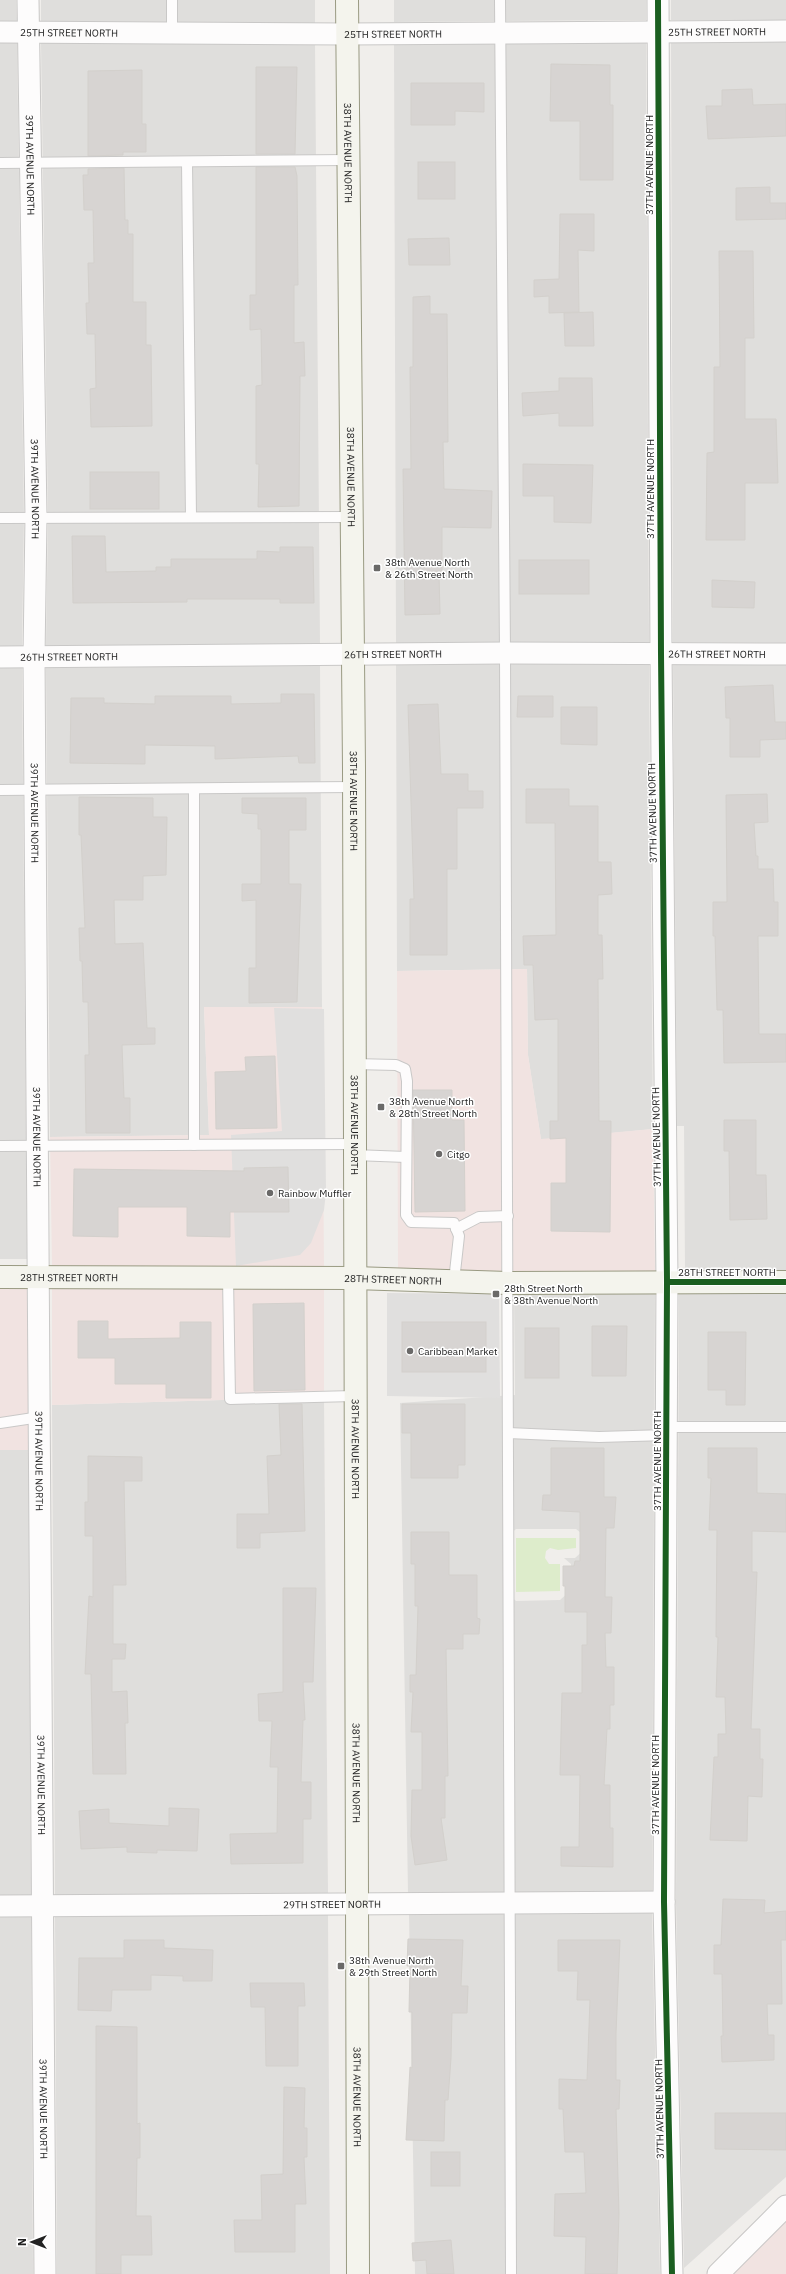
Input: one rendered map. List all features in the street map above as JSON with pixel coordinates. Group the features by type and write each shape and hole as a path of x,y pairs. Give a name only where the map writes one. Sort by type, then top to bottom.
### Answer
{"main road":[{"name":"38TH AVENUE NORTH","path":"347,0 347,160 354,787 354,1396 358,2274"},
{"name":"28TH STREET NORTH","path":"0,1277 354,1278 508,1283 786,1282"}],"street":[{"name":"39TH AVENUE NORTH","path":"28,0 36,517 34,657 40,1277 45,2274"},
{"name":"37TH AVENUE NORTH","path":"658,0 661,653 667,1282 664,1902 672,2274"},
{"name":"25TH STREET NORTH","path":"0,32 347,34 786,31"},
{"name":"26TH STREET NORTH","path":"0,658 505,653 786,654"},
{"name":"29TH STREET NORTH","path":"0,1906 664,1902"},
{"path":"718,2274 786,2206"}],"lane":[{"path":"172,0 172,33"},
{"path":"500,0 508,1216 509,1903 512,2274"},
{"path":"0,163 347,160"},
{"path":"187,162 192,517"},
{"path":"0,518 352,517"},
{"path":"0,790 354,787"},
{"path":"194,789 194,1145"},
{"path":"354,1064 396,1065 405,1069 407,1081 406,1215 411,1222 454,1223 459,1236 454,1281"},
{"path":"0,1146 194,1145 354,1150 406,1157"},
{"path":"456,1229 479,1217 508,1216"},
{"path":"228,1277 230,1399 354,1396"},
{"path":"0,1423 40,1417"},
{"path":"508,1433 599,1437 667,1431 786,1427"}],"shaded area":[{"path":"0,0 16,0 17,21 0,21"},
{"path":"41,0 315,0 315,23 41,21"},
{"path":"394,0 646,0 646,20 394,22"},
{"path":"671,0 786,0 786,20 671,20"},
{"path":"786,41 786,643 673,642 671,42"},
{"path":"0,42 17,42 24,517 22,647 0,647"},
{"path":"646,42 649,642 396,643 394,44"},
{"path":"41,43 315,44 320,644 46,646 48,517"},
{"path":"649,663 653,1129 541,1140 528,1055 527,969 397,971 396,665"},
{"path":"673,663 786,665 786,1271 679,1271 679,1269 685,1269 684,1126 677,1126"},
{"path":"320,665 322,1007 204,1007 209,1135 50,1137 46,668"},
{"path":"0,668 22,668 27,1259 0,1259"},
{"path":"527,969 528,1055 541,1139 653,1129 655,1271 508,1272 398,1268 397,971"},
{"path":"204,1007 322,1007 324,1267 52,1266 50,1137 209,1135"},
{"path":"274,1008 324,1009 326,1192 324,1210 311,1243 300,1255 236,1266 231,1135 282,1131"},
{"path":"0,1287 28,1287 29,1450 0,1450"},
{"path":"52,1287 324,1288 324,1397 52,1405"},
{"path":"387,1293 499,1294 500,1398 387,1396"},
{"path":"655,1293 652,1892 408,1893 400,1403 515,1395 514,1294","holes":["516,1529 576,1529 587,1538 586,1548 575,1558 564,1558 571,1564 570,1591 560,1600 516,1601 506,1592 506,1538"]},
{"path":"679,1293 786,1293 786,2177 684,2268 676,1902"},
{"path":"324,1397 328,1893 55,1895 52,1405"},
{"path":"0,1450 29,1450 31,1895 0,1895"},
{"path":"652,1913 660,2274 415,2274 409,1914"},
{"path":"328,1915 330,2274 57,2274 55,1916"},
{"path":"0,1917 31,1917 33,2274 0,2274"},
{"path":"786,2221 786,2274 733,2274"}],"green space":[{"path":"516,1538 576,1538 576,1548 558,1550 550,1548 546,1551 545,1558 549,1564 560,1564 560,1591 516,1592"}],"building":[{"path":"551,64 610,65 610,105 613,105 613,180 580,180 580,121 550,121"},
{"path":"256,67 297,67 295,154 256,154"},
{"path":"142,70 142,124 146,124 146,152 123,152 123,155 88,156 88,71"},
{"path":"411,83 484,83 484,112 455,111 455,125 411,125"},
{"path":"752,89 753,105 786,104 786,136 708,139 706,106 722,106 722,90"},
{"path":"418,162 455,162 455,199 418,199"},
{"path":"256,167 295,167 297,176 298,285 294,285 294,343 304,342 305,376 300,376 299,506 258,507 259,464 256,464 256,386 262,385 261,329 250,330 250,295 256,295"},
{"path":"124,168 125,220 128,220 128,234 133,234 133,302 146,302 146,345 151,345 152,426 91,427 90,389 96,388 95,334 87,334 86,303 89,303 88,263 94,263 93,210 84,210 83,175 88,175 88,169"},
{"path":"770,187 770,203 786,203 786,219 736,220 736,188"},
{"path":"560,214 594,214 594,251 578,250 579,312 549,313 549,296 534,297 534,280 559,279"},
{"path":"449,238 450,265 409,265 408,239"},
{"path":"719,251 753,251 754,338 745,338 745,419 776,419 778,483 745,483 745,540 706,540 707,453 714,452 714,367 720,367"},
{"path":"430,296 430,314 447,314 448,442 443,442 444,489 492,491 491,528 442,527 442,574 439,574 440,614 405,615 403,469 411,469 410,367 413,367 413,297"},
{"path":"593,312 594,346 565,346 564,313"},
{"path":"559,378 592,378 593,426 559,426 559,413 523,416 522,393 559,391"},
{"path":"523,464 593,465 591,523 554,522 554,496 523,496"},
{"path":"90,472 159,472 159,509 90,509"},
{"path":"72,536 105,536 106,572 156,571 156,567 171,567 171,559 257,559 257,551 280,552 280,547 313,547 314,603 280,603 280,599 187,599 187,602 73,603"},
{"path":"519,560 589,560 589,594 519,594"},
{"path":"712,580 755,582 754,608 712,607"},
{"path":"773,685 775,722 786,722 786,739 760,740 760,757 730,757 730,718 726,718 725,687"},
{"path":"281,694 314,694 315,763 299,763 298,756 215,759 215,746 145,745 145,764 70,763 71,698 104,698 104,703 155,704 155,696 231,696 231,704 281,703"},
{"path":"518,696 553,696 553,717 517,717"},
{"path":"438,704 441,774 468,774 468,791 483,791 483,808 457,808 457,869 447,869 447,955 410,955 410,899 414,899 408,705"},
{"path":"561,707 597,707 597,745 561,744"},
{"path":"526,789 569,789 569,806 598,806 598,862 611,862 612,894 598,895 598,935 602,935 603,979 598,979 599,1121 611,1121 610,1232 551,1231 551,1183 566,1183 566,1138 550,1139 550,1121 558,1121 558,1019 535,1020 533,965 524,965 523,936 556,935 555,823 526,823"},
{"path":"767,794 768,822 754,823 756,856 758,856 758,869 773,869 774,902 778,902 778,936 758,936 759,1034 786,1034 786,1062 724,1063 723,1010 717,1010 715,936 713,936 713,902 727,902 726,795"},
{"path":"79,797 153,798 153,817 167,817 166,875 143,876 143,900 114,900 115,944 143,943 147,1028 155,1028 155,1044 122,1045 124,1098 130,1098 130,1133 86,1133 85,1055 89,1055 88,1002 83,1002 82,961 80,961 79,928 85,928 81,835 79,835"},
{"path":"242,798 306,798 306,830 289,830 289,884 301,884 297,1002 249,1003 249,968 256,968 256,900 242,901 242,884 261,884 261,829 258,829 258,814 242,813"},
{"path":"275,1056 277,1128 216,1129 215,1072 246,1071 245,1057"},
{"path":"413,1090 452,1090 452,1120 464,1120 465,1211 415,1212"},
{"path":"724,1120 756,1120 756,1175 766,1175 767,1219 730,1220 729,1151 724,1151"},
{"path":"288,1167 289,1212 230,1212 230,1237 187,1236 187,1207 118,1207 118,1237 73,1236 74,1169 244,1171 244,1168"},
{"path":"304,1303 305,1390 254,1391 253,1304"},
{"path":"78,1321 108,1321 108,1339 180,1338 180,1322 211,1322 211,1398 166,1398 166,1384 115,1384 115,1358 78,1358"},
{"path":"402,1322 486,1322 486,1372 402,1372"},
{"path":"592,1326 627,1326 626,1376 592,1376"},
{"path":"525,1328 559,1328 559,1378 525,1378"},
{"path":"708,1332 746,1332 745,1405 726,1405 726,1390 708,1390"},
{"path":"279,1404 302,1404 305,1531 260,1533 260,1548 237,1548 237,1514 269,1514 267,1456 281,1455"},
{"path":"402,1404 465,1404 465,1465 458,1465 458,1478 411,1478 411,1433 402,1433"},
{"path":"551,1448 604,1448 604,1497 616,1497 614,1528 606,1528 605,1597 612,1597 611,1633 605,1633 606,1667 614,1667 614,1705 610,1705 610,1729 607,1729 604,1785 610,1785 610,1828 613,1828 613,1867 561,1866 561,1847 579,1847 580,1775 560,1775 562,1693 582,1693 582,1645 587,1645 587,1612 565,1612 565,1586 563,1586 563,1566 574,1566 575,1561 580,1561 580,1512 542,1510 543,1495 551,1495"},
{"path":"708,1448 757,1448 757,1493 786,1494 786,1532 752,1531 752,1572 757,1572 751,1729 760,1729 760,1759 763,1759 762,1797 748,1796 747,1841 710,1840 714,1757 718,1757 718,1734 726,1734 725,1697 716,1697 718,1637 716,1637 717,1530 709,1530 711,1478 708,1478"},
{"path":"88,1456 142,1457 142,1481 124,1481 126,1585 113,1585 113,1644 126,1644 125,1659 112,1659 112,1692 127,1691 128,1723 125,1723 126,1774 93,1774 91,1674 85,1674 89,1596 93,1597 93,1536 85,1536 85,1502 88,1502"},
{"path":"411,1532 449,1532 449,1575 477,1575 477,1618 480,1619 479,1634 463,1634 463,1649 446,1649 448,1776 445,1776 445,1818 441,1818 447,1860 415,1865 411,1836 412,1790 422,1790 422,1732 411,1732 413,1692 410,1692 410,1675 416,1675 418,1606 415,1606 415,1564 411,1564"},
{"path":"283,1588 316,1588 313,1682 303,1682 305,1720 303,1720 301,1782 311,1782 311,1819 303,1819 303,1863 231,1864 230,1834 277,1833 278,1767 270,1767 272,1721 259,1721 258,1694 283,1692"},
{"path":"169,1808 199,1809 197,1851 157,1850 157,1853 127,1852 127,1847 81,1849 79,1811 109,1809 109,1823 169,1826"},
{"path":"723,1899 765,1900 764,1913 786,1911 786,1940 781,1940 782,2004 767,2004 768,2035 774,2035 774,2060 722,2062 722,1974 714,1974 714,1945 721,1945"},
{"path":"408,1939 463,1940 461,1986 468,1986 467,2013 452,2013 451,2058 448,2100 445,2100 444,2141 406,2140 410,2067 412,2068 412,2012 409,2012 410,1966 407,1966"},
{"path":"124,1940 164,1940 164,1948 213,1950 212,1981 183,1981 183,1976 151,1975 151,1990 112,1990 111,2011 78,2010 79,1958 124,1958"},
{"path":"558,1940 620,1940 616,2033 616,2080 620,2080 619,2109 616,2109 619,2214 617,2274 585,2274 586,2237 554,2236 555,2194 586,2193 584,2152 565,2152 563,2109 559,2109 559,2079 587,2080 590,2000 577,2000 578,1971 558,1971"},
{"path":"250,1983 304,1983 305,2006 298,2006 298,2066 266,2066 265,2007 251,2007"},
{"path":"96,2026 137,2027 137,2124 140,2123 140,2158 137,2158 136,2216 151,2216 152,2255 121,2255 121,2274 96,2274"},
{"path":"284,2087 305,2088 304,2128 307,2128 307,2157 304,2157 306,2204 295,2204 295,2252 235,2252 234,2220 262,2220 261,2175 283,2174"},
{"path":"715,2113 786,2113 786,2150 715,2149"},
{"path":"431,2152 460,2152 460,2186 431,2186"},
{"path":"451,2240 454,2274 427,2274 426,2260 413,2261 412,2243"}],"cycle path":[{"path":"658,0 661,653 667,1282 664,1902 672,2274"},
{"path":"667,1282 786,1282"}],"place":[{"name":"38th Avenue North & 26th Street North","path":"377,568"},
{"name":"38th Avenue North & 28th Street North","path":"381,1107"},
{"name":"Citgo","path":"439,1154"},
{"name":"Rainbow Muffler","path":"270,1193"},
{"name":"28th Street North & 38th Avenue North","path":"496,1294"},
{"name":"Caribbean Market","path":"410,1351"},
{"name":"38th Avenue North & 29th Street North","path":"341,1966"}]}
